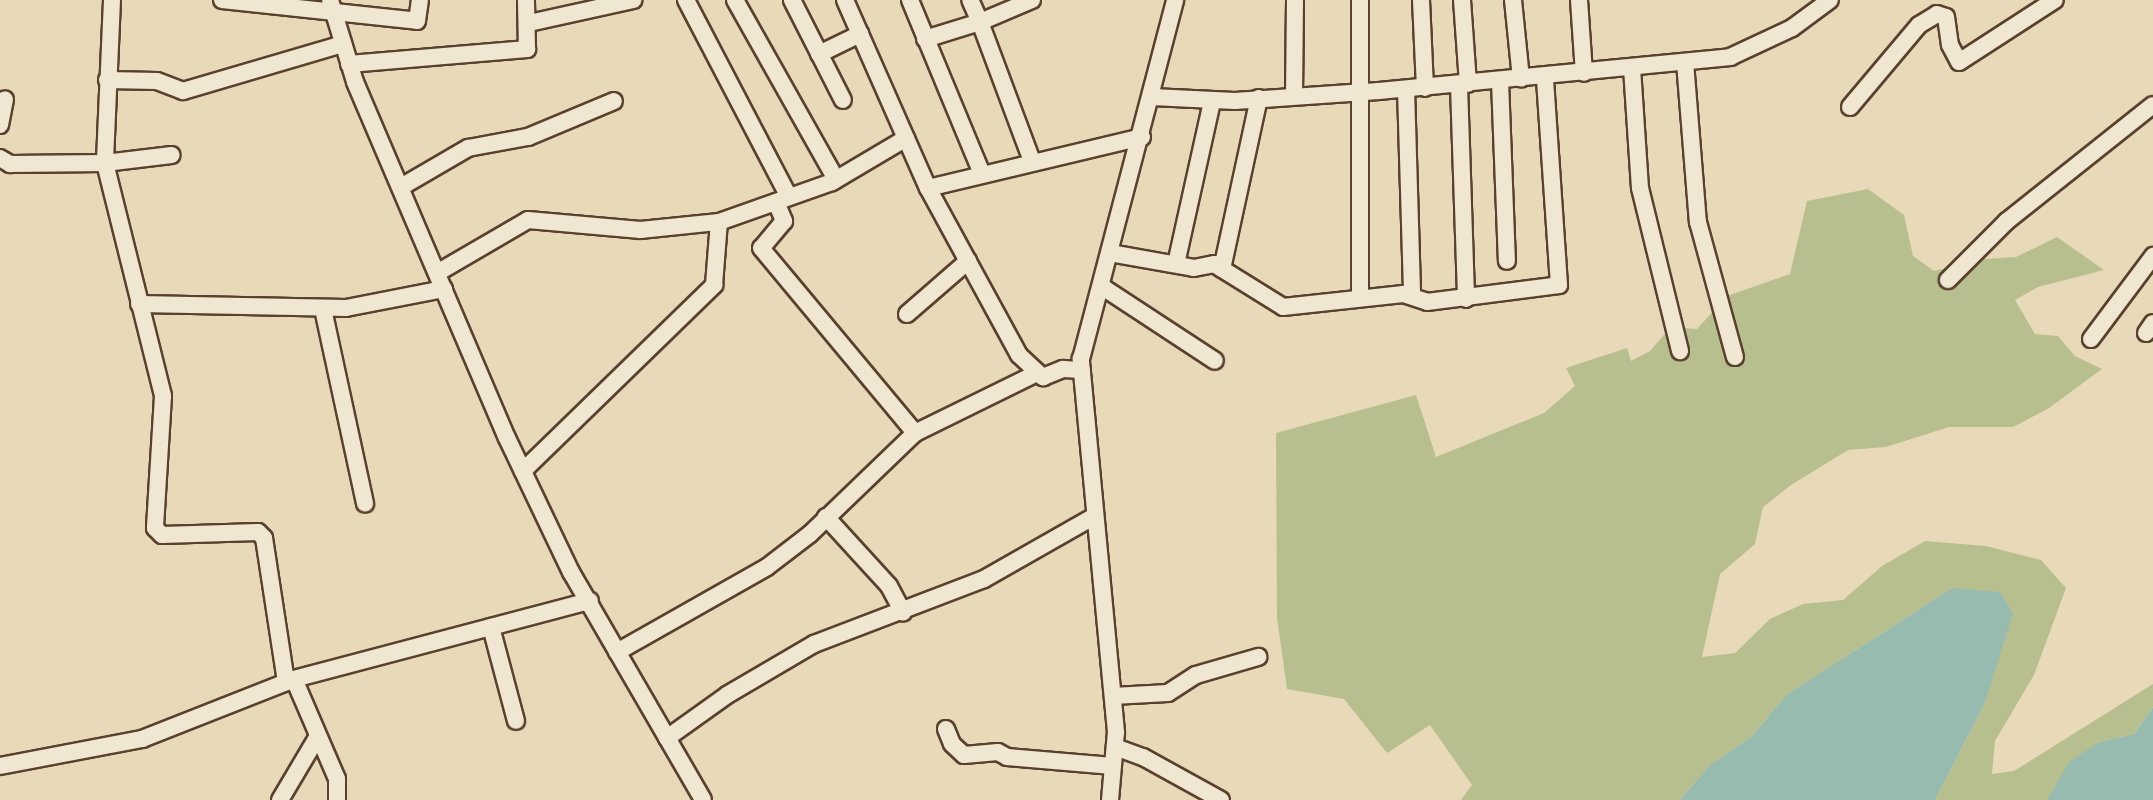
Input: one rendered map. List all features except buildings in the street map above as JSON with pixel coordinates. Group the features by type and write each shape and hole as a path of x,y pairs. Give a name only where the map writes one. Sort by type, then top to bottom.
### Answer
{"street":[{"path":"112,0 105,163 163,396 155,528 162,535 258,532 264,538 290,680 337,779 337,800"},
{"path":"222,0 332,5 417,21 420,0"},
{"path":"349,64 527,49 529,23 526,0"},
{"path":"529,23 613,2 634,0"},
{"path":"687,0 783,200 784,221 761,248 915,433"},
{"path":"735,0 836,179"},
{"path":"792,0 842,100"},
{"path":"845,0 928,188 1019,355 1035,374 1043,377 1063,369 1082,370"},
{"path":"910,0 982,174"},
{"path":"970,0 1032,161"},
{"path":"925,39 980,22 1032,0"},
{"path":"1110,800 1115,747 1113,696 1093,517 1082,370 1175,0"},
{"path":"1294,96 1295,0"},
{"path":"1360,0 1360,298"},
{"path":"1421,0 1425,88"},
{"path":"1462,0 1466,299"},
{"path":"1513,0 1521,79"},
{"path":"1579,0 1584,73"},
{"path":"1152,97 1212,101 1425,88 1730,57 1792,28 1830,0"},
{"path":"1850,107 1919,25 1937,13 1946,17 1950,45 1959,62 2055,0"},
{"path":"332,5 349,64 523,471 570,572 590,601 699,798"},
{"path":"819,54 860,34"},
{"path":"107,80 156,81 183,91 343,44"},
{"path":"1685,62 1698,222 1735,357"},
{"path":"1632,68 1640,188 1680,352"},
{"path":"1110,253 1176,264 1214,264 1283,307 1412,293 1427,302 1466,299 1559,285 1545,77"},
{"path":"1500,81 1507,261"},
{"path":"1406,89 1412,293"},
{"path":"1223,269 1259,98"},
{"path":"0,125 5,99"},
{"path":"401,187 468,148 527,136 614,101"},
{"path":"1176,264 1212,101"},
{"path":"1948,280 2007,221 2153,105"},
{"path":"928,188 1032,161 1142,137"},
{"path":"437,273 528,220 641,230 719,222 836,179 906,138"},
{"path":"0,158 10,164 105,163 172,155"},
{"path":"523,471 714,285 719,222"},
{"path":"2091,339 2153,257"},
{"path":"907,314 968,261"},
{"path":"1101,286 1215,361"},
{"path":"139,304 276,304 298,310 323,309 444,289"},
{"path":"323,309 365,504"},
{"path":"617,652 767,567 826,517 915,433 1035,374"},
{"path":"826,517 889,586 903,612"},
{"path":"667,738 727,695 814,644 984,579 1093,517"},
{"path":"0,766 142,739 290,680 590,601"},
{"path":"491,627 516,721"},
{"path":"1113,696 1168,693 1196,675 1258,657"},
{"path":"946,729 952,744 964,755 998,752 1007,757 1113,766"},
{"path":"280,800 318,736"},
{"path":"1115,747 1143,757 1221,800"}],"green space":[{"path":"1868,189 1904,215 1913,256 1934,271 1984,259 2016,257 2057,237 2104,270 2038,287 2015,300 2035,334 2058,336 2075,356 2102,369 2049,408 2013,427 1949,427 1886,447 1848,450 1791,485 1763,507 1755,544 1720,574 1702,657 1735,653 1770,619 1803,604 1843,600 1882,566 1925,541 1986,546 2041,560 2066,588 2034,675 1995,741 1992,774 2014,771 2153,684 2153,707 2134,734 2099,742 2047,800 1935,800 1985,703 1952,588 1786,695 1753,735 1709,766 1680,800 1461,800 1472,785 1430,725 1387,753 1344,699 1287,689 1277,618 1276,433 1416,395 1436,457 1544,413 1575,386 1566,368 1627,348 1631,361 1650,351 1671,327 1697,329 1727,296 1790,274 1807,201"}],"water":[{"path":"1952,588 2000,592 2013,613 1985,703 1935,800 1680,800 1709,766 1753,735 1786,695"},
{"path":"2153,707 2153,800 2047,800 2069,762 2099,742 2134,734"}]}
